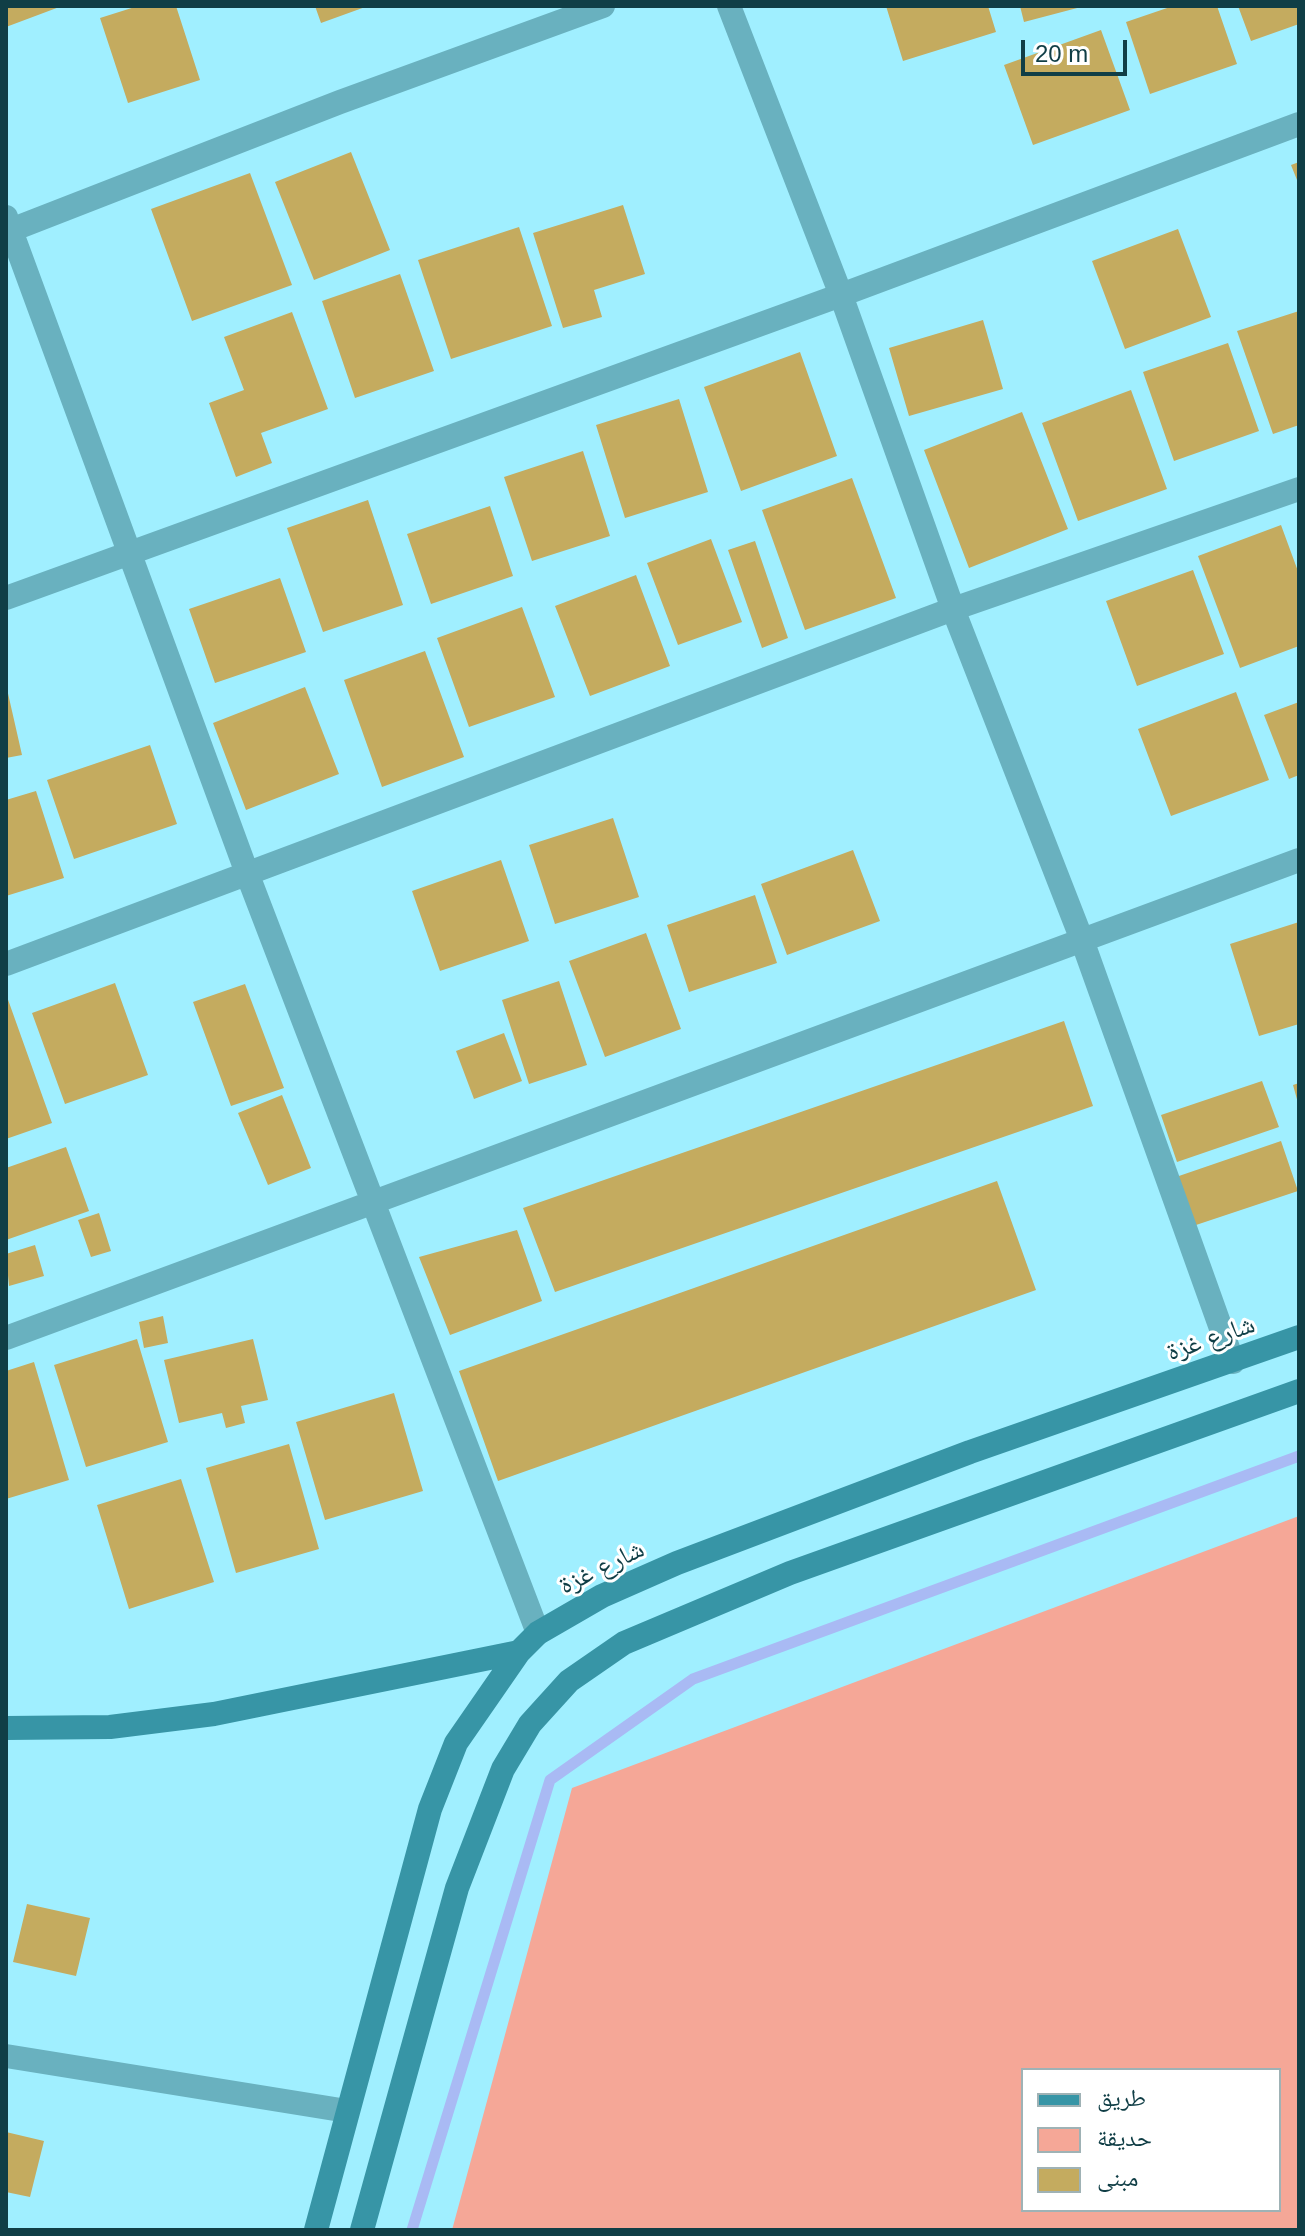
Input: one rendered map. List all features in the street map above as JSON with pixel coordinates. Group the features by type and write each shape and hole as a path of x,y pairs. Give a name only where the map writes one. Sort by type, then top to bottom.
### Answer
{"main road":[{"name":"شارع غزة","path":"316,2230 430,1809 456,1743 519,1652 538,1633 602,1596 677,1563 970,1452 1299,1337"},
{"path":"362,2230 457,1888 503,1769 530,1724 569,1681 624,1643 790,1573 1299,1391"},
{"path":"6,1728 110,1727 214,1714 519,1652"}],"street":[{"path":"538,1633 371,1205 127,554 8,226 603,6"},
{"path":"729,6 841,295 953,609 1082,940 1233,1362"},
{"path":"6,598 841,295 1299,124"},
{"path":"6,964 953,609 1299,489"},
{"path":"6,1338 1299,860"},
{"path":"6,2056 347,2111"}],"green space":[{"path":"1299,1516 1299,2230 452,2230 572,1788"}],"building":[{"path":"6,6 62,6 6,27"},
{"path":"138,6 176,6 200,80 128,103 100,18"},
{"path":"315,6 368,6 321,23"},
{"path":"886,6 988,6 996,32 903,61"},
{"path":"1020,6 1080,6 1081,7 1024,22"},
{"path":"1173,6 1217,6 1237,64 1150,94 1126,22"},
{"path":"1238,6 1299,6 1299,24 1251,41"},
{"path":"1101,30 1130,110 1033,145 1004,65"},
{"path":"351,152 390,250 314,280 275,182"},
{"path":"1299,162 1299,185 1291,165"},
{"path":"250,173 292,285 192,321 151,209"},
{"path":"623,205 645,274 594,290 602,317 563,328 533,233"},
{"path":"519,227 552,326 451,359 418,260"},
{"path":"1178,229 1211,317 1125,349 1092,261"},
{"path":"400,274 434,371 355,398 322,301"},
{"path":"1299,311 1299,425 1273,434 1237,331"},
{"path":"292,312 328,409 261,433 272,463 236,477 209,403 244,390 224,337"},
{"path":"983,320 1003,389 909,416 889,348"},
{"path":"1228,343 1259,431 1174,461 1143,372"},
{"path":"800,352 837,456 741,491 704,387"},
{"path":"1131,390 1167,489 1078,521 1042,423"},
{"path":"679,399 708,492 625,518 596,425"},
{"path":"1022,412 1068,529 969,568 924,450"},
{"path":"583,451 610,536 532,561 504,477"},
{"path":"852,478 896,598 805,630 762,510"},
{"path":"368,500 403,605 323,632 287,528"},
{"path":"490,506 513,576 431,604 407,534"},
{"path":"1281,525 1299,574 1299,646 1240,668 1198,556"},
{"path":"711,539 742,622 678,645 647,563"},
{"path":"755,541 788,638 762,648 728,550"},
{"path":"1193,570 1224,654 1137,686 1106,601"},
{"path":"636,575 670,666 590,696 555,606"},
{"path":"280,578 306,652 215,683 189,609"},
{"path":"522,607 555,697 469,727 437,638"},
{"path":"425,651 464,757 382,787 344,680"},
{"path":"305,687 339,774 246,810 213,723"},
{"path":"6,690 22,755 6,758"},
{"path":"1236,692 1269,780 1171,816 1138,729"},
{"path":"1299,702 1299,775 1289,779 1264,715"},
{"path":"150,745 177,824 74,859 47,780"},
{"path":"36,791 64,878 6,896 6,800"},
{"path":"613,818 639,897 555,924 529,845"},
{"path":"853,850 880,921 787,955 761,884"},
{"path":"501,860 529,941 440,971 412,891"},
{"path":"755,895 777,963 689,992 667,925"},
{"path":"1299,922 1299,1024 1259,1036 1230,944"},
{"path":"646,933 681,1029 605,1057 569,961"},
{"path":"559,981 587,1065 529,1084 502,1000"},
{"path":"115,983 148,1075 65,1104 32,1013"},
{"path":"245,984 284,1088 231,1106 193,1002"},
{"path":"6,994 52,1123 6,1139"},
{"path":"1064,1021 1093,1106 555,1292 523,1208"},
{"path":"504,1033 522,1081 474,1099 456,1051"},
{"path":"1262,1081 1279,1127 1177,1162 1161,1115"},
{"path":"1299,1083 1299,1103 1298,1103 1293,1085"},
{"path":"282,1095 311,1168 268,1185 238,1113"},
{"path":"1281,1141 1298,1191 1193,1226 1176,1177"},
{"path":"66,1147 89,1211 6,1240 6,1168"},
{"path":"997,1181 1036,1290 498,1481 459,1371"},
{"path":"99,1213 111,1251 91,1257 78,1220"},
{"path":"517,1230 542,1301 450,1335 419,1257"},
{"path":"35,1245 44,1276 9,1286 6,1254"},
{"path":"163,1316 168,1343 144,1348 139,1322"},
{"path":"137,1339 168,1442 86,1467 54,1365"},
{"path":"253,1339 268,1400 241,1406 245,1423 226,1428 222,1413 179,1423 164,1360"},
{"path":"34,1362 69,1480 6,1499 6,1371"},
{"path":"394,1393 423,1491 325,1520 296,1422"},
{"path":"289,1444 319,1549 236,1573 206,1468"},
{"path":"181,1479 214,1582 129,1609 97,1505"},
{"path":"27,1904 90,1918 76,1976 13,1962"},
{"path":"6,2132 44,2141 30,2197 6,2192"}],"waterway":[{"path":"412,2230 550,1780 693,1679 1299,1456"}]}
